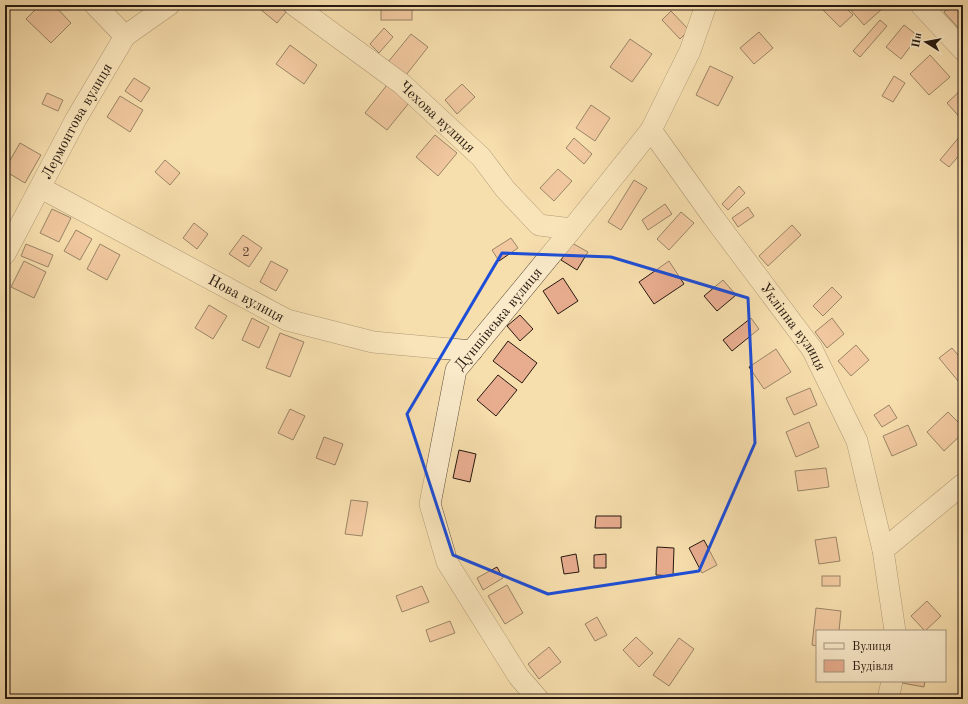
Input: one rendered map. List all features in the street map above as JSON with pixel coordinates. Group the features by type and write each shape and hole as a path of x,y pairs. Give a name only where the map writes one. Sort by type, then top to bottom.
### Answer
{"street":[{"path":"95,5 125,36"},
{"name":"Лермонтова вулиця","path":"5,254 76,119 125,36 169,5"},
{"name":"Чехова вулиця","path":"294,5 402,84 481,157 505,189 539,225 572,229"},
{"name":"Дуншівська вулиця","path":"538,699 520,677 447,562 430,504 456,370 651,130 690,51 706,5"},
{"path":"921,5 963,50"},
{"name":"Уклінна вулиця","path":"651,130 713,217 812,349 857,441 882,550 895,630"},
{"name":"Нова вулиця","path":"41,188 287,320 373,342 472,352"},
{"path":"882,550 963,484"},
{"path":"888,699 892,682"}],"highlighted area":[{"path":"502,253 611,257 748,298 755,443 699,571 548,594 453,555 407,414"}],"building":[{"path":"40,5 54,5 71,23 51,43 26,19"},
{"path":"263,5 278,5 286,12 277,23 260,9"},
{"path":"381,5 412,5 412,20 381,20"},
{"path":"823,5 843,5 853,15 840,27 821,8"},
{"path":"850,5 880,5 883,8 864,25 848,7"},
{"path":"952,5 963,5 962,32 944,12"},
{"path":"671,11 689,30 680,39 662,20"},
{"path":"880,20 887,26 860,57 853,51"},
{"path":"904,25 918,36 901,59 886,47"},
{"path":"384,28 393,37 379,53 370,44"},
{"path":"759,32 773,48 754,64 740,48"},
{"path":"411,34 428,47 406,75 388,62"},
{"path":"630,39 652,54 632,82 610,67"},
{"path":"290,45 317,65 304,84 276,64"},
{"path":"930,55 950,77 929,95 910,74"},
{"path":"710,66 733,77 718,106 696,95"},
{"path":"894,76 905,83 893,102 882,96"},
{"path":"134,78 150,88 141,102 125,91"},
{"path":"462,84 475,97 457,114 445,100"},
{"path":"387,85 409,103 387,130 365,113"},
{"path":"963,88 963,121 947,103"},
{"path":"47,93 63,100 58,111 42,104"},
{"path":"120,96 143,110 130,132 107,117"},
{"path":"591,105 610,118 595,141 576,128"},
{"path":"435,135 457,153 438,176 416,157"},
{"path":"960,136 963,138 963,151 949,167 940,160"},
{"path":"574,138 592,154 584,164 566,148"},
{"path":"20,143 41,155 25,183 5,171"},
{"path":"165,160 180,173 170,185 155,172"},
{"path":"558,169 572,181 554,201 540,188"},
{"path":"634,180 647,188 621,230 608,222"},
{"path":"739,186 745,193 728,210 722,204"},
{"path":"665,204 672,214 648,230 642,220"},
{"path":"748,207 754,216 738,227 732,218"},
{"path":"52,209 71,218 59,242 40,233"},
{"path":"681,212 694,223 669,250 657,239"},
{"path":"194,223 208,234 197,249 183,238"},
{"path":"792,225 801,235 768,266 759,256"},
{"path":"76,230 92,239 80,260 64,251"},
{"path":"243,235 262,248 249,267 229,254"},
{"path":"511,238 518,248 499,261 492,250"},
{"path":"572,243 588,252 577,270 561,260"},
{"path":"26,244 53,255 48,267 21,256"},
{"path":"100,244 120,255 107,280 87,269"},
{"path":"24,261 46,272 34,298 11,287"},
{"path":"271,261 288,270 276,291 260,282"},
{"path":"669,261 684,284 654,304 639,282"},
{"path":"563,278 578,301 558,314 543,291"},
{"path":"723,280 736,295 717,311 704,296"},
{"path":"832,287 842,297 823,316 813,306"},
{"path":"209,305 227,316 213,339 195,328"},
{"path":"520,315 533,329 520,341 507,326"},
{"path":"252,318 269,327 259,348 242,340"},
{"path":"751,318 759,329 732,351 723,340"},
{"path":"832,318 844,334 827,348 815,332"},
{"path":"280,333 304,342 290,377 266,368"},
{"path":"508,341 537,363 522,383 493,361"},
{"path":"856,345 869,360 851,376 838,361"},
{"path":"952,348 963,361 963,387 939,358"},
{"path":"776,349 791,372 764,389 749,367"},
{"path":"498,375 517,390 496,416 477,400"},
{"path":"810,388 817,405 794,415 786,398"},
{"path":"889,405 897,418 882,427 874,415"},
{"path":"290,409 305,416 293,440 278,433"},
{"path":"948,412 963,427 963,433 944,451 927,432"},
{"path":"809,422 819,447 796,457 786,432"},
{"path":"908,425 917,445 892,456 883,436"},
{"path":"324,437 343,444 335,465 316,458"},
{"path":"459,450 476,454 470,482 453,478"},
{"path":"826,468 829,487 798,491 795,471"},
{"path":"351,500 368,502 362,536 345,534"},
{"path":"596,516 621,516 621,528 595,528"},
{"path":"836,537 840,561 819,564 815,540"},
{"path":"704,540 717,565 702,573 689,548"},
{"path":"657,547 674,548 673,576 656,575"},
{"path":"576,554 579,572 564,574 561,557"},
{"path":"606,554 606,568 594,568 594,555"},
{"path":"497,567 503,578 483,590 477,578"},
{"path":"822,576 840,576 840,586 822,586"},
{"path":"507,585 523,613 505,624 488,596"},
{"path":"422,586 429,602 402,612 396,596"},
{"path":"927,601 941,616 926,630 924,630 911,616"},
{"path":"816,608 841,611 839,630 816,630 816,646 812,645"},
{"path":"597,617 607,635 595,641 585,624"},
{"path":"450,621 455,633 430,642 426,630"},
{"path":"636,637 653,653 639,667 623,650"},
{"path":"679,638 694,649 669,686 653,675"},
{"path":"549,647 561,662 539,679 528,664"},
{"path":"902,682 925,682 924,687"}]}
